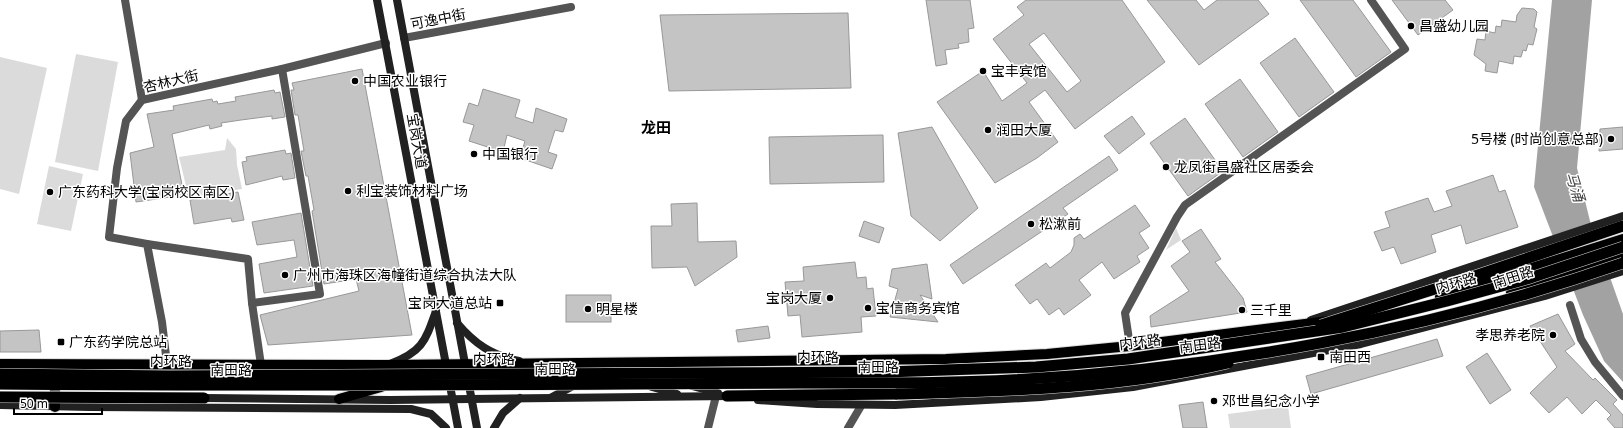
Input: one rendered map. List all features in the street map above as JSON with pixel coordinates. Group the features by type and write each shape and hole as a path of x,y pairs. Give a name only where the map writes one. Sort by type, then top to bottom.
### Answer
{"highway":[{"path":"1250,342 1313,327 1388,305 1623,226"},
{"name":"内环路","path":"0,374 169,376 957,371 1036,367 1128,359 1329,330 1390,316 1527,279 1623,247"},
{"name":"内环路","path":"0,384 694,384 992,381 1110,372 1318,343 1391,329 1468,310 1623,263"},
{"path":"722,396 897,394 1039,390 1123,382 1187,373 1318,343"},
{"path":"0,397 204,398"}],"main road":[{"name":"宝岗大道","path":"377,0 446,365 454,399 458,428"},
{"name":"宝岗大道","path":"398,0 456,322 477,428"},
{"path":"1291,326 1546,243 1623,216"},
{"name":"南田路","path":"0,364 465,365 946,360 1047,354 1130,346 1291,326 1405,308 1623,239"},
{"name":"南田路","path":"0,384 469,384 992,379 1122,368 1246,353 1331,338 1450,310 1623,257"},
{"path":"204,398 472,399 722,396 778,402 861,406 938,403 1070,394 1139,386 1224,371 1384,339 1564,291 1619,272"},
{"path":"385,365 415,352 427,335 436,310"},
{"path":"456,322 476,343 491,353 531,364"},
{"path":"1356,333 1384,339"},
{"path":"1331,338 1361,344"},
{"path":"1250,366 1271,349"},
{"path":"1224,371 1246,353"},
{"path":"676,382 722,396"},
{"path":"549,398 578,383"},
{"path":"579,398 608,383"},
{"path":"637,383 686,396"},
{"path":"55,384 55,407"},
{"path":"339,399 390,384"},
{"path":"494,428 504,413 520,398"},
{"path":"339,399 392,409"},
{"path":"0,404 55,407 421,410 431,414 446,428"}],"street":[{"path":"125,0 142,100"},
{"path":"1130,346 1125,313 1185,205 1405,49 1371,0"},
{"name":"可逸中街","path":"404,38 571,7"},
{"name":"杏林大街","path":"147,244 109,237 117,168 126,121 142,100 282,69 386,43"},
{"path":"252,303 320,294 282,69"},
{"path":"167,364 162,322 147,244 248,259 252,303 261,365"},
{"path":"1570,305 1581,339 1595,362 1623,396"},
{"path":"708,428 722,396"},
{"path":"848,428 861,406"}],"shaded area":[{"path":"76,54 118,62 98,171 55,162"},
{"path":"0,57 47,68 19,194 0,189"},
{"path":"227,138 236,149 237,165 242,189 185,198 187,190 179,157 225,150"},
{"path":"49,166 83,174 71,231 37,224"},
{"path":"1176,228 1181,240 1166,250"},
{"path":"1288,406 1291,428 1230,428 1228,414"}],"water":[{"name":"马涌","path":"1552,0 1592,0 1577,168 1590,221 1623,314 1623,382 1604,361 1583,315 1534,187"}],"building":[{"path":"926,0 970,0 974,28 968,29 969,42 958,44 959,48 945,50 947,64 936,66"},
{"path":"1026,0 1122,0 1165,62 1075,129 1045,90 1029,102 1058,142 1037,158 995,183 937,102 983,71 1002,101 1027,83 993,39 1024,15 1017,7","holes":["1044,33 1081,81 1067,92 1029,44"]},
{"path":"1147,0 1196,0 1204,10 1217,0 1258,0 1269,14 1199,65"},
{"path":"1300,0 1353,0 1391,52 1356,77"},
{"path":"1392,0 1445,0 1453,10 1418,35"},
{"path":"1522,8 1534,9 1537,12 1534,27 1537,29 1533,45 1528,44 1526,51 1523,50 1521,57 1514,56 1513,64 1499,61 1497,73 1485,71 1486,64 1474,55 1477,39 1485,40 1486,31 1495,33 1496,26 1501,27 1502,20 1516,22 1517,15"},
{"path":"848,13 851,88 669,91 660,15"},
{"path":"1295,38 1334,92 1299,117 1260,63"},
{"name":"利宝装饰材料广场","path":"362,69 412,335 268,345 260,315 359,291 356,279 324,284 312,211 314,210 308,176 306,176 301,151 304,151 298,115 295,115 291,90 294,90 292,83"},
{"path":"1240,79 1278,132 1243,157 1205,104"},
{"path":"483,89 520,100 515,117 533,123 536,108 567,119 563,132 555,130 548,152 557,155 552,169 520,158 525,141 507,135 503,152 469,141 474,125 463,122 469,103 478,106"},
{"path":"274,90 275,93 280,92 285,117 272,119 272,116 221,123 222,126 210,129 209,125 172,134 184,195 136,202 130,153 154,147 147,114 174,110 173,106 212,99 213,102 217,101 218,104 236,101 235,97"},
{"path":"1132,116 1145,134 1119,154 1104,136"},
{"path":"1185,118 1223,171 1188,196 1150,143"},
{"path":"932,127 978,208 940,241 911,216 898,133"},
{"name":"5号楼 (时尚创意总部)","path":"1623,127 1623,149 1599,151 1600,129"},
{"path":"883,135 884,182 770,184 769,137"},
{"path":"285,150 286,154 291,153 295,178 283,180 282,176 246,185 242,162 247,161 246,157"},
{"name":"松漱前","path":"1109,156 1118,170 1063,208 1068,214 963,284 950,265"},
{"path":"1493,175 1499,192 1505,190 1518,227 1466,244 1461,225 1431,235 1436,252 1401,264 1394,247 1382,251 1374,232 1390,227 1385,212 1428,198 1434,212 1452,206 1446,191"},
{"path":"238,192 244,220 232,222 231,218 194,224 190,200"},
{"path":"697,203 698,242 736,241 737,257 695,286 687,267 652,268 651,226 672,226 671,204"},
{"path":"1135,205 1150,226 1139,233 1149,248 1137,256 1140,262 1114,279 1102,262 1079,280 1091,295 1064,315 1059,308 1049,315 1037,299 1030,304 1015,285 1046,263 1050,268 1071,252 1074,245 1074,238 1080,234 1084,239"},
{"path":"301,213 313,286 264,293 259,264 297,257 294,240 257,245 252,222"},
{"path":"864,221 884,228 879,243 859,236"},
{"path":"1201,229 1221,259 1215,262 1243,298 1247,312 1151,327 1150,316 1189,291 1171,266 1190,252 1182,241"},
{"name":"宝岗大厦","path":"855,262 857,278 866,277 867,289 873,288 876,316 861,317 862,332 802,337 800,315 788,316 785,282 804,281 803,267"},
{"path":"927,264 932,299 920,295 938,322 890,317 898,289 889,286 892,269"},
{"name":"明星楼","path":"566,295 611,295 611,322 566,322"},
{"path":"1558,314 1575,344 1565,351 1593,380 1595,378 1617,400 1613,404 1623,415 1623,428 1615,428 1607,419 1611,415 1596,400 1582,414 1567,397 1549,413 1530,393 1557,367 1530,326"},
{"path":"768,326 770,338 738,342 736,330"},
{"path":"39,330 41,352 0,352 0,331"},
{"path":"1437,339 1443,356 1311,394 1306,376"},
{"path":"1487,353 1511,390 1490,404 1466,367"},
{"path":"1203,402 1207,428 1183,428 1179,405"}],"place":[{"name":"昌盛幼儿园","path":"1411,26"},
{"name":"宝丰宾馆","path":"983,71"},
{"name":"中国农业银行","path":"355,81"},
{"name":"润田大厦","path":"988,130"},
{"name":"5号楼 (时尚创意总部)","path":"1611,139"},
{"name":"中国银行","path":"474,154"},
{"name":"龙凤街昌盛社区居委会","path":"1166,167"},
{"name":"利宝装饰材料广场","path":"348,191"},
{"name":"广东药科大学(宝岗校区南区)","path":"50,192"},
{"name":"松漱前","path":"1031,224"},
{"name":"广州市海珠区海幢街道综合执法大队","path":"285,275"},
{"name":"宝岗大厦","path":"830,298"},
{"name":"宝岗大道总站","path":"500,303"},
{"name":"宝信商务宾馆","path":"868,308"},
{"name":"明星楼","path":"588,309"},
{"name":"三千里","path":"1242,310"},
{"name":"孝思养老院","path":"1553,335"},
{"name":"广东药学院总站","path":"61,342"},
{"name":"南田西","path":"1321,357"},
{"name":"邓世昌纪念小学","path":"1214,401"}],"district":[{"name":"龙田","path":"656,128"}]}
